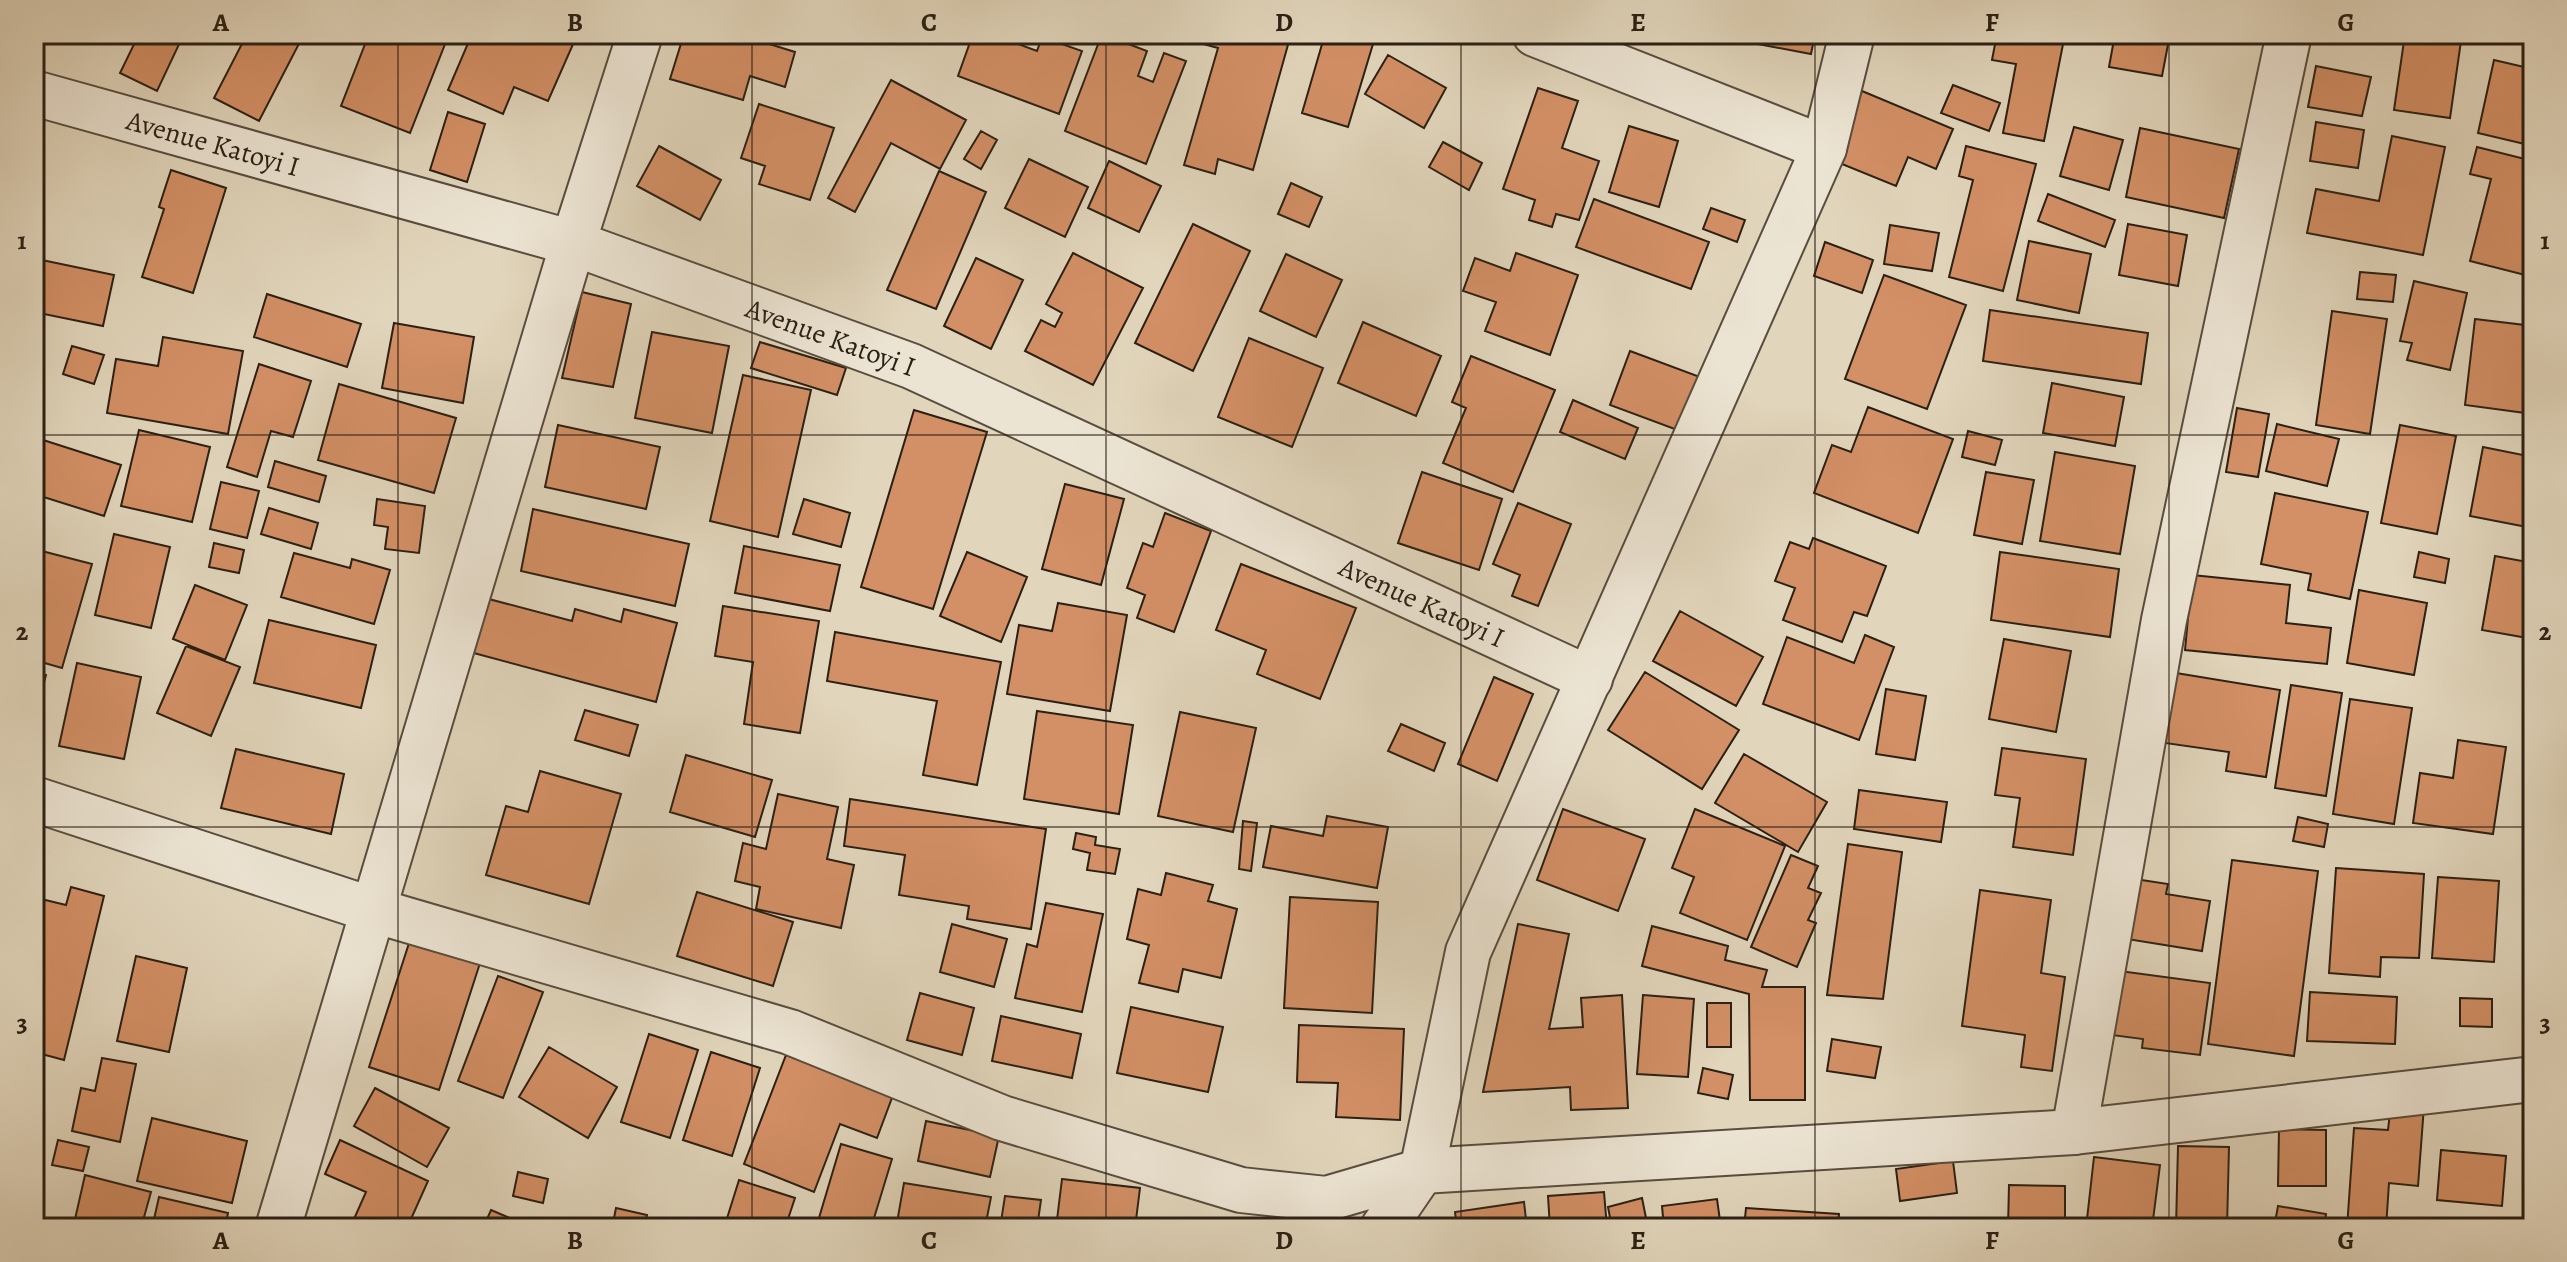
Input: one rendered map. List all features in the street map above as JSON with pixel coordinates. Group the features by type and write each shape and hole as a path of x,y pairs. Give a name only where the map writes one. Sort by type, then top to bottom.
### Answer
{"street":[{"path":"278,1228 573,243 640,34"},
{"path":"1535,34 1824,148"},
{"path":"1383,1228 1422,1171 1468,952 1824,148 1852,34"},
{"path":"2074,1132 2164,620 2289,34"},
{"name":"Avenue Katoyi I","path":"34,93 573,243 911,366 1590,679"},
{"path":"34,799 373,910 790,1032 1002,1118 1241,1190 1326,1199 1422,1171 2074,1132 2533,1079"}],"building":[{"path":"59,34 82,34 78,43"},
{"path":"139,34 174,34 182,38 157,91 120,73"},
{"path":"247,34 304,34 259,121 214,98"},
{"path":"369,34 449,34 410,133 341,106"},
{"path":"472,34 556,34 574,42 548,101 514,87 503,114 448,90"},
{"path":"684,34 737,34 795,52 785,87 750,76 743,100 670,79"},
{"path":"817,34 840,34 836,43"},
{"path":"973,34 991,34 1037,51 1042,37 1082,51 1059,114 958,76"},
{"path":"1102,34 1147,51 1138,76 1153,82 1164,53 1186,61 1146,164 1065,131"},
{"path":"1186,34 1291,34 1253,170 1218,159 1215,174 1184,165 1218,48 1185,39"},
{"path":"1325,34 1376,34 1348,127 1302,113"},
{"path":"1722,34 1815,34 1811,54 1721,37"},
{"path":"1997,34 2065,34 2044,141 2003,133 2016,64 1992,60"},
{"path":"2115,34 2170,34 2162,76 2109,67"},
{"path":"2405,34 2462,34 2450,118 2394,110"},
{"path":"1388,55 1446,88 1424,128 1365,94"},
{"path":"2494,60 2533,69 2533,146 2478,133"},
{"path":"2316,66 2371,77 2362,116 2308,107"},
{"path":"891,80 966,120 940,169 891,143 855,212 828,198"},
{"path":"1953,85 2000,103 1989,131 1941,113"},
{"path":"1538,88 1578,101 1562,148 1599,161 1579,220 1556,214 1552,227 1529,220 1535,200 1503,189"},
{"path":"1862,91 1953,129 1936,169 1908,157 1896,186 1832,160"},
{"path":"759,104 834,128 810,200 759,184 765,166 741,158"},
{"path":"448,112 485,124 467,182 430,170"},
{"path":"2316,122 2364,130 2358,168 2310,161"},
{"path":"1629,126 1678,141 1659,207 1609,192"},
{"path":"2074,127 2123,140 2109,190 2060,176"},
{"path":"2140,128 2239,149 2224,218 2126,197"},
{"path":"981,131 997,140 981,169 964,159"},
{"path":"2392,136 2445,147 2423,255 2307,233 2316,189 2379,201"},
{"path":"1443,142 1482,163 1469,190 1429,167"},
{"path":"659,146 721,180 700,220 637,186"},
{"path":"1966,146 2036,164 2003,291 1949,277 1973,180 1959,176"},
{"path":"2477,147 2533,161 2533,277 2470,261 2491,179 2470,174"},
{"path":"1029,159 1088,187 1065,237 1005,208"},
{"path":"1109,161 1161,186 1139,232 1088,208"},
{"path":"171,170 226,188 193,293 142,277 164,209 159,207"},
{"path":"939,171 986,192 936,309 887,290"},
{"path":"1291,183 1322,197 1309,227 1278,214"},
{"path":"2048,194 2115,220 2105,247 2038,221"},
{"path":"1594,199 1709,242 1691,289 1576,247"},
{"path":"1711,208 1745,220 1737,242 1703,229"},
{"path":"1193,224 1250,251 1193,371 1135,343"},
{"path":"2128,224 2187,235 2178,286 2119,275"},
{"path":"1890,225 1939,233 1932,271 1884,264"},
{"path":"2029,241 2091,254 2079,313 2017,300"},
{"path":"1825,242 1873,260 1862,293 1814,276"},
{"path":"1073,253 1143,288 1093,385 1025,351 1041,320 1055,327 1062,313 1046,304"},
{"path":"1516,253 1578,275 1550,355 1485,331 1496,302 1463,291 1475,258 1510,271"},
{"path":"1286,254 1342,280 1316,337 1260,311"},
{"path":"976,258 1023,280 991,349 944,326"},
{"path":"37,259 114,275 103,326 34,312"},
{"path":"2360,272 2396,275 2393,302 2357,299"},
{"path":"1884,275 1966,305 1927,409 1845,379"},
{"path":"2414,281 2467,293 2450,370 2407,360 2412,343 2400,341"},
{"path":"582,292 631,304 613,387 562,378"},
{"path":"267,294 361,324 347,367 254,337"},
{"path":"1990,310 2148,333 2141,384 1983,361"},
{"path":"2332,311 2387,319 2370,434 2316,425"},
{"path":"2475,319 2533,326 2533,414 2465,405"},
{"path":"1363,322 1441,356 1416,416 1338,383"},
{"path":"394,323 474,337 463,403 382,388"},
{"path":"652,332 729,346 712,433 635,418"},
{"path":"163,337 243,351 228,434 107,413 116,359 158,366"},
{"path":"1249,338 1323,368 1292,447 1218,417"},
{"path":"760,342 846,368 837,395 751,368"},
{"path":"72,346 104,355 94,384 63,374"},
{"path":"1630,351 1700,377 1680,431 1610,405"},
{"path":"1471,356 1555,390 1513,492 1443,463 1466,408 1452,402"},
{"path":"259,364 311,381 293,437 271,431 257,477 227,467"},
{"path":"743,375 811,390 778,537 710,521"},
{"path":"2052,383 2124,397 2115,446 2043,433"},
{"path":"339,384 456,418 434,493 318,460"},
{"path":"1573,400 1638,428 1625,459 1560,432"},
{"path":"1868,407 1953,439 1918,533 1814,493 1832,445 1851,452"},
{"path":"2237,408 2269,414 2258,477 2226,472"},
{"path":"914,410 987,432 933,609 861,587"},
{"path":"2277,424 2339,439 2327,486 2266,471"},
{"path":"558,425 660,447 646,509 545,487"},
{"path":"2400,425 2456,436 2437,534 2381,523"},
{"path":"139,430 210,447 192,522 121,506"},
{"path":"1968,431 2002,440 1995,465 1962,457"},
{"path":"40,439 121,465 104,516 34,494 34,456"},
{"path":"2483,447 2533,457 2532,528 2470,516"},
{"path":"2055,452 2135,466 2120,554 2040,541"},
{"path":"275,461 326,476 319,502 268,487"},
{"path":"1422,472 1502,499 1479,570 1398,543"},
{"path":"1986,472 2034,480 2022,544 1974,535"},
{"path":"221,482 259,491 247,538 210,529"},
{"path":"1065,484 1124,499 1101,585 1042,569"},
{"path":"2275,493 2368,512 2350,599 2308,590 2311,574 2261,564"},
{"path":"377,499 425,506 419,553 385,549 388,527 374,525"},
{"path":"804,499 850,513 841,547 793,534"},
{"path":"1518,503 1571,524 1538,606 1512,596 1520,575 1493,564"},
{"path":"269,508 318,523 311,549 261,534"},
{"path":"533,509 689,544 675,606 521,571"},
{"path":"1165,513 1211,531 1174,632 1137,618 1145,595 1127,588 1143,543 1153,547"},
{"path":"114,534 170,547 151,628 95,615"},
{"path":"1813,538 1886,566 1867,616 1854,612 1842,642 1783,620 1795,588 1775,581 1790,542 1809,549"},
{"path":"214,543 244,550 239,573 209,567"},
{"path":"744,546 840,565 830,611 735,593"},
{"path":"34,549 92,564 62,668 34,660"},
{"path":"967,552 1027,577 1001,642 940,616"},
{"path":"2000,552 2119,569 2110,637 1991,620"},
{"path":"2419,552 2449,559 2445,583 2414,577"},
{"path":"294,553 350,568 352,559 390,570 374,624 281,597"},
{"path":"2495,556 2533,563 2533,639 2482,630"},
{"path":"1241,564 1356,608 1320,699 1257,674 1266,650 1216,630"},
{"path":"2192,575 2290,585 2286,623 2331,628 2327,664 2185,650"},
{"path":"195,585 247,605 225,660 173,639"},
{"path":"2359,590 2427,603 2414,675 2347,663"},
{"path":"485,598 572,621 575,609 621,622 624,609 677,623 656,702 470,652"},
{"path":"1058,603 1127,615 1110,711 1007,694 1019,625 1052,631"},
{"path":"723,606 819,621 800,733 744,724 753,662 715,656"},
{"path":"1680,611 1763,657 1736,706 1653,661"},
{"path":"269,620 376,645 361,708 254,683"},
{"path":"835,632 1001,662 977,785 923,775 937,701 827,681"},
{"path":"1865,635 1894,647 1859,740 1763,704 1787,637 1854,663"},
{"path":"2004,639 2071,651 2056,732 1989,719"},
{"path":"186,646 240,667 211,736 157,713"},
{"path":"77,663 141,677 124,759 59,746"},
{"path":"34,672 46,675 34,721"},
{"path":"1645,672 1739,730 1702,789 1608,730"},
{"path":"2176,673 2280,690 2266,777 2226,771 2229,752 2165,743"},
{"path":"1494,677 1533,694 1497,781 1458,764"},
{"path":"2291,685 2342,693 2326,796 2275,788"},
{"path":"1886,689 1926,696 1915,760 1876,754"},
{"path":"2350,699 2412,708 2394,824 2333,814"},
{"path":"585,710 638,725 629,756 575,740"},
{"path":"1037,711 1133,725 1119,814 1024,799"},
{"path":"1180,712 1256,728 1233,832 1158,816"},
{"path":"1401,724 1445,743 1434,771 1388,751"},
{"path":"2458,740 2506,747 2493,834 2413,823 2420,773 2453,778"},
{"path":"2002,748 2086,759 2073,855 2013,847 2020,798 1995,795"},
{"path":"236,749 344,774 331,834 221,808"},
{"path":"1744,754 1827,802 1798,852 1715,803"},
{"path":"686,755 772,780 755,837 670,812"},
{"path":"540,771 621,794 589,904 486,875 506,806 528,812"},
{"path":"1859,790 1947,802 1941,842 1854,829"},
{"path":"778,794 838,807 827,859 854,865 841,928 756,909 760,887 735,881 743,843 766,849"},
{"path":"850,799 1046,829 1031,929 967,919 969,906 899,895 905,855 844,846"},
{"path":"1563,809 1645,839 1618,911 1537,880"},
{"path":"1695,809 1785,846 1747,940 1680,913 1694,877 1672,868"},
{"path":"1327,816 1388,827 1377,888 1263,867 1271,826 1323,836"},
{"path":"2298,817 2328,824 2324,847 2293,841"},
{"path":"1243,821 1257,823 1251,871 1239,869"},
{"path":"1076,833 1096,837 1095,845 1120,849 1115,874 1087,870 1090,853 1073,849"},
{"path":"1848,844 1902,852 1883,999 1827,995"},
{"path":"1791,855 1818,866 1808,888 1821,893 1808,920 1816,923 1797,967 1751,947"},
{"path":"2232,860 2318,871 2294,1056 2208,1044"},
{"path":"2336,868 2424,874 2419,958 2381,957 2380,977 2329,973"},
{"path":"1166,873 1213,885 1208,901 1237,909 1221,978 1183,969 1178,992 1139,983 1149,945 1127,939 1138,889 1161,895"},
{"path":"2438,877 2499,881 2494,962 2432,958"},
{"path":"2135,879 2168,884 2166,894 2210,901 2202,951 2127,939"},
{"path":"71,887 104,896 64,1060 34,1052 34,910 37,898 66,905"},
{"path":"1980,890 2051,900 2041,973 2065,977 2052,1071 2021,1067 2025,1035 1962,1026"},
{"path":"697,892 793,922 773,986 677,956"},
{"path":"1290,897 1378,902 1372,1013 1284,1008"},
{"path":"1046,903 1103,914 1082,1012 1015,998 1027,944 1037,947"},
{"path":"952,924 1007,939 994,987 940,972"},
{"path":"1518,924 1569,934 1549,1029 1583,1027 1581,998 1622,995 1628,1108 1571,1110 1570,1087 1483,1092"},
{"path":"1652,926 1728,946 1725,960 1767,970 1762,987 1805,987 1805,1100 1750,1100 1749,994 1642,966"},
{"path":"411,937 481,960 439,1090 369,1067"},
{"path":"136,956 187,968 169,1052 117,1041"},
{"path":"2112,970 2210,983 2200,1055 2142,1048 2143,1039 2104,1034"},
{"path":"498,976 543,992 503,1098 458,1081"},
{"path":"2310,992 2397,997 2395,1044 2307,1041"},
{"path":"920,993 974,1008 962,1055 907,1040"},
{"path":"1643,995 1694,999 1688,1077 1637,1074"},
{"path":"2460,998 2492,999 2492,1027 2460,1026"},
{"path":"1707,1003 1731,1003 1731,1047 1707,1047"},
{"path":"1131,1007 1223,1027 1208,1092 1117,1073"},
{"path":"1001,1016 1081,1034 1072,1078 992,1061"},
{"path":"1299,1025 1404,1029 1400,1120 1336,1117 1338,1083 1297,1082"},
{"path":"649,1034 698,1050 670,1138 621,1122"},
{"path":"1832,1039 1881,1047 1875,1078 1827,1071"},
{"path":"549,1047 617,1087 588,1138 519,1097"},
{"path":"711,1052 760,1068 732,1156 683,1140"},
{"path":"786,1055 893,1095 877,1138 840,1124 814,1192 744,1164"},
{"path":"102,1058 136,1064 120,1142 72,1131 81,1088 95,1091"},
{"path":"1703,1068 1733,1075 1728,1099 1698,1093"},
{"path":"375,1088 449,1128 427,1167 354,1126"},
{"path":"2391,1103 2424,1106 2418,1186 2389,1183 2386,1228 2347,1228 2354,1128 2388,1130"},
{"path":"152,1118 247,1141 232,1203 137,1181"},
{"path":"926,1121 999,1136 990,1177 918,1161"},
{"path":"2279,1129 2326,1130 2326,1186 2278,1186"},
{"path":"58,1140 89,1147 83,1171 52,1165"},
{"path":"340,1140 428,1181 407,1228 350,1228 366,1192 325,1174"},
{"path":"841,1144 892,1159 871,1228 816,1228"},
{"path":"2178,1146 2229,1147 2227,1228 2176,1228"},
{"path":"2441,1150 2506,1156 2502,1206 2437,1200"},
{"path":"2094,1157 2160,1165 2152,1228 2086,1228"},
{"path":"1953,1161 1957,1193 1900,1201 1896,1169"},
{"path":"518,1172 548,1179 543,1203 513,1196"},
{"path":"85,1175 151,1192 141,1228 73,1228"},
{"path":"1062,1179 1140,1188 1135,1228 1056,1228"},
{"path":"739,1180 795,1198 785,1228 724,1228"},
{"path":"904,1183 991,1197 985,1228 896,1228"},
{"path":"2009,1185 2065,1186 2065,1228 2008,1228"},
{"path":"1604,1192 1607,1228 1550,1228 1548,1196"},
{"path":"1005,1196 1041,1200 1037,1228 1000,1228"},
{"path":"159,1197 228,1213 225,1228 152,1228"},
{"path":"1642,1198 1648,1228 1612,1228 1608,1207"},
{"path":"1717,1199 1721,1228 1664,1228 1662,1206"},
{"path":"1524,1202 1527,1228 1457,1228 1455,1212"},
{"path":"2278,1206 2326,1214 2324,1228 2274,1228"},
{"path":"616,1208 647,1215 644,1228 612,1228"},
{"path":"1746,1208 1839,1214 1838,1228 1744,1228"},
{"path":"491,1210 533,1228 483,1228"},
{"path":"2451,1223 2499,1223 2499,1228 2451,1228"}]}
